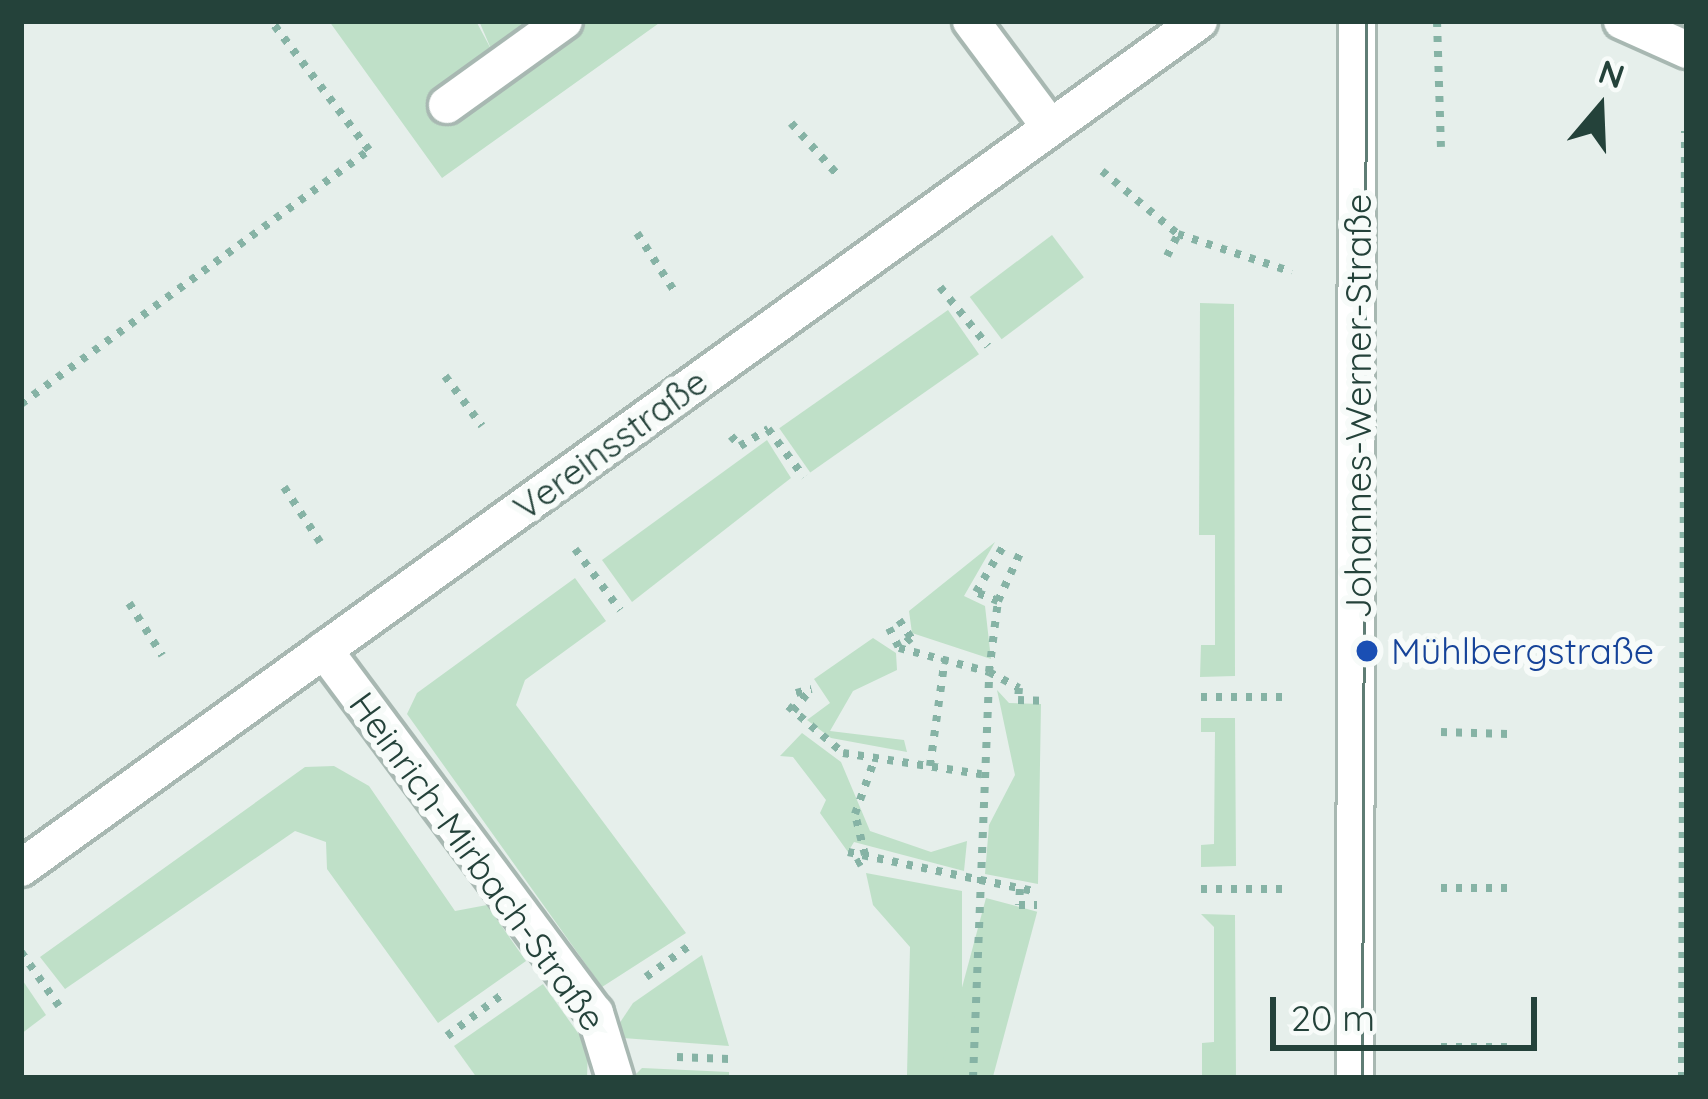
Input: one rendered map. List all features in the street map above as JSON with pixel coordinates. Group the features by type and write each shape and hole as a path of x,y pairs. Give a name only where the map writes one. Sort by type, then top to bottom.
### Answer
{"street":[{"path":"447,105 564,21"},
{"path":"971,21 1050,128"},
{"name":"Vereinsstraße","path":"21,868 1199,21"},
{"name":"Johannes-Werner-Straße","path":"1355,1078 1357,21"},
{"path":"1622,21 1687,50"},
{"name":"Heinrich-Mirbach-Straße","path":"324,650 596,1013 615,1078"}],"path":[{"path":"21,404 369,150 271,21"},
{"path":"1437,21 1441,148"},
{"path":"791,123 838,173"},
{"path":"1050,128 1178,234 1359,295"},
{"path":"1682,1078 1685,131"},
{"path":"638,233 673,290"},
{"path":"1167,256 1178,234"},
{"path":"445,376 482,426"},
{"path":"284,487 320,542"},
{"path":"998,601 976,592 1004,545"},
{"path":"974,1078 981,774 989,672 998,601 1021,551"},
{"path":"128,603 162,655"},
{"path":"899,620 910,638 899,649"},
{"path":"889,628 899,649"},
{"path":"899,649 989,672 1019,688 1018,700 1042,701"},
{"path":"930,766 945,658"},
{"path":"796,693 814,694 791,708 843,753 981,774"},
{"path":"1201,698 1357,698"},
{"path":"1442,731 1508,734"},
{"path":"866,856 855,814 875,758"},
{"path":"848,852 1038,892"},
{"path":"856,864 866,856"},
{"path":"1441,888 1508,888"},
{"path":"1020,889 1019,905 1037,905"},
{"path":"1201,889 1357,889"},
{"path":"21,952 59,1006"},
{"path":"1441,1047 1509,1047"}],"green space":[{"path":"329,21 476,21 492,51 479,21 662,21 442,178"},
{"path":"1052,235 1084,277 1002,339 970,297"},
{"path":"1200,303 1234,304 1235,676 1200,677 1201,645 1215,645 1215,535 1199,535"},
{"path":"948,310 979,354 810,472 779,428"},
{"path":"767,440 791,478 632,602 602,560"},
{"path":"995,542 964,596 985,606 991,659 912,633 909,611"},
{"path":"575,578 606,621 525,680 516,705 686,933 602,987 407,714 417,693"},
{"path":"873,638 896,653 897,670 853,691 830,731 904,740 907,752 831,738 807,720 830,703 814,679"},
{"path":"997,690 1009,703 1041,704 1038,884 985,874 989,825 1015,775"},
{"path":"1201,718 1235,718 1236,866 1201,867 1201,845 1214,844 1215,732 1201,732"},
{"path":"802,733 841,762 870,831 931,852 967,841 964,871 854,842 848,852 820,813 826,800 793,757 780,756"},
{"path":"334,766 369,786 455,911 487,905 526,961 438,1023 327,869 326,842 295,831 65,989 40,957 305,767"},
{"path":"866,873 962,891 962,1078 907,1075 910,947 873,905"},
{"path":"986,898 1037,912 993,1078 939,1072"},
{"path":"1201,914 1235,915 1236,1078 1202,1078 1202,1043 1214,1042 1214,927"},
{"path":"702,955 729,1046 623,1038 617,1027 633,1003"},
{"path":"21,978 46,1015 21,1034"},
{"path":"543,984 588,1047 587,1078 477,1078 454,1046"},
{"path":"642,1068 729,1072 729,1078 632,1078"}],"tram line":[{"path":"1362,1078 1366,21"}],"place":[{"name":"Mühlbergstraße","path":"1367,651"}]}
